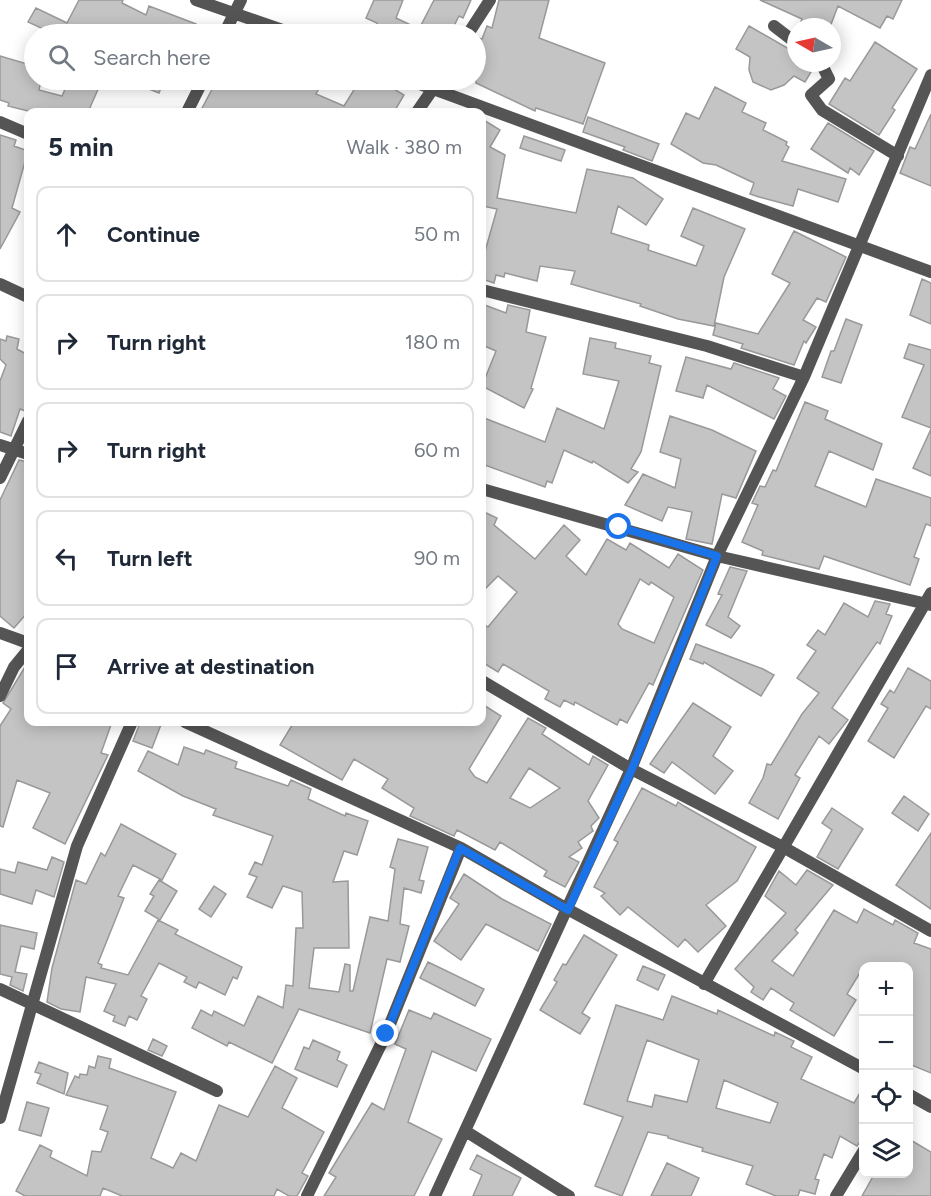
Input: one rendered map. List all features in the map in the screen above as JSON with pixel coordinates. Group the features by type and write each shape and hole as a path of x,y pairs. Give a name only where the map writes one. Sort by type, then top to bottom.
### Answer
{"street":[{"path":"196,0 238,6 274,24"},
{"path":"474,24 490,0"},
{"path":"229,24 238,6"},
{"path":"774,26 787,36"},
{"path":"826,72 829,79 811,96 815,102 822,110 898,156"},
{"path":"435,1196 632,769 717,556 804,378 931,75"},
{"path":"189,108 198,90"},
{"path":"420,108 432,90"},
{"path":"452,90 931,272"},
{"path":"0,122 24,132"},
{"path":"0,284 24,295"},
{"path":"486,291 707,346 804,378"},
{"path":"0,477 24,430"},
{"path":"0,445 24,452"},
{"path":"486,490 717,556 929,600 704,984"},
{"path":"0,633 24,642"},
{"path":"0,696 14,667 24,655"},
{"path":"486,683 632,769 783,847 931,932"},
{"path":"0,1118 30,1003 77,846 130,726"},
{"path":"194,726 460,848 568,910 859,1067"},
{"path":"307,1196 386,1034 460,848"},
{"path":"0,990 217,1091"},
{"path":"913,1096 931,1107"},
{"path":"466,1132 569,1196"},
{"path":"836,1196 859,1158"}],"building":[{"path":"79,0 123,0 122,3 146,15 149,6 196,24 32,24 28,22 36,8 67,23"},
{"path":"374,0 403,0 396,18 409,24 376,24 366,18"},
{"path":"434,0 471,0 463,18 459,16 455,24 422,24"},
{"path":"499,0 549,0 539,38 605,63 583,124 536,108 535,111 486,88 486,29 487,26 492,28"},
{"path":"760,0 902,0 893,19 887,16 880,28 838,6 833,18 800,18"},
{"path":"749,26 787,48 787,72 811,72 805,82 794,76 784,85 771,90 753,82 749,70 750,57 736,49"},
{"path":"875,42 917,69 892,108 895,110 879,135 829,104 845,78 850,81"},
{"path":"0,56 24,63 24,90 39,90 62,96 65,90 98,90 90,108 24,108 24,110 8,106 9,103 0,100"},
{"path":"715,87 746,103 742,112 766,123 763,130 787,142 786,145 789,147 782,161 846,179 838,202 798,189 793,206 750,194 754,183 716,165 703,163 671,144 686,113 699,119"},
{"path":"212,90 318,90 316,94 344,106 354,90 396,90 404,95 396,108 202,108"},
{"path":"931,114 931,186 900,173 910,147 915,149"},
{"path":"588,117 659,144 652,161 623,150 625,147 583,132"},
{"path":"486,121 500,130 490,147 505,155 497,198 576,213 587,169 633,178 663,199 646,225 618,206 611,233 649,245 648,250 696,266 704,246 681,236 693,208 745,229 724,277 714,326 678,319 640,306 641,304 571,284 575,271 540,266 537,281 505,273 504,277 496,275 494,283 486,280 486,248 497,209 486,207"},
{"path":"828,123 874,151 859,175 850,168 848,173 811,149"},
{"path":"0,135 16,140 14,146 24,150 24,165 12,208 20,212 0,249"},
{"path":"524,136 565,150 561,161 520,148"},
{"path":"794,231 846,257 826,302 817,298 803,320 816,327 806,343 804,341 794,365 741,348 743,344 713,335 716,323 758,334 790,283 772,274"},
{"path":"922,279 931,283 931,324 910,315"},
{"path":"508,305 530,310 526,332 546,337 531,388 533,389 524,408 486,388 486,376 496,351 486,347 486,306 506,313"},
{"path":"846,319 862,325 841,383 822,377"},
{"path":"7,336 19,339 17,349 24,353 24,411 20,409 11,436 0,432 0,381 6,365 0,359 0,339 6,341"},
{"path":"590,338 616,343 615,348 651,356 649,363 661,366 641,452 631,469 638,472 628,483 593,461 592,463 564,450 552,483 547,481 545,487 486,465 486,419 545,442 557,408 604,429 619,381 583,374"},
{"path":"909,344 931,350 931,428 902,417 924,365 904,358"},
{"path":"686,357 731,369 734,363 779,378 773,389 786,396 774,419 707,385 703,398 676,391"},
{"path":"805,402 828,411 825,419 882,444 873,470 829,451 815,486 866,507 876,479 931,498 931,526 926,524 914,557 919,559 910,585 824,556 819,569 762,555 763,551 742,542 758,505 752,503 760,486 765,487 773,470 776,471"},
{"path":"670,416 712,430 756,451 736,498 722,494 712,544 686,539 692,512 668,507 662,521 625,505 643,474 675,488 681,459 660,452"},
{"path":"931,429 931,476 913,468"},
{"path":"19,460 24,461 24,617 14,628 0,616 0,500"},
{"path":"486,513 497,518 494,525 535,559 564,525 580,540 566,556 586,575 607,539 626,550 630,543 669,568 678,554 703,570 653,685 649,683 627,723 620,719 617,725 575,702 574,705 564,700 560,707 545,699 549,691 503,664 498,672 486,664 486,626 488,627 517,592 498,576 486,588","holes":["640,579 649,585 651,582 674,597 654,643 622,629 618,624"]},
{"path":"730,567 747,571 728,617 740,626 731,638 706,625 722,595 718,594"},
{"path":"875,601 890,604 886,614 892,616 880,644 877,642 832,708 848,720 829,744 819,736 795,775 800,778 778,819 749,803 763,778 767,764 771,765 802,714 819,693 797,678 816,651 807,645 818,630 825,635 844,603 868,617"},
{"path":"696,644 774,675 761,696 704,662 703,664 690,659"},
{"path":"908,668 931,681 931,709 926,706 894,758 868,741 888,708 881,704 890,690 894,693"},
{"path":"24,669 24,726 111,726 101,753 108,755 65,844 33,828 50,793 17,780 3,827 0,826 0,726 11,709 3,703"},
{"path":"693,703 731,727 713,756 733,771 715,794 672,762 664,773 650,764"},
{"path":"486,707 501,716 469,769 475,777 487,783 528,718 546,728 542,734 589,765 593,756 608,765 588,801 599,818 591,826 593,831 578,842 582,848 569,857 579,862 565,887 544,876 547,871 500,842 495,850 457,830 454,836 410,816 414,808 382,788 388,779 354,759 342,780 280,745 292,726 486,726","holes":["529,768 560,788 530,808 510,798"]},
{"path":"139,726 160,726 152,748 133,741"},
{"path":"184,747 204,754 206,750 237,762 235,768 288,786 291,780 311,789 308,799 345,816 346,813 368,821 357,855 344,851 333,882 348,881 349,948 314,948 309,988 339,992 345,964 350,965 350,991 353,991 370,917 388,921 395,869 390,867 398,839 428,847 419,880 424,881 421,893 404,888 400,924 409,926 400,962 387,959 370,1033 299,1009 272,1063 229,1042 227,1046 192,1028 201,1010 212,1016 214,1011 244,1026 258,996 283,1008 286,985 293,986 296,928 303,928 302,892 283,886 272,908 247,897 257,877 249,874 255,862 262,865 273,836 213,815 216,809 183,796 138,771 148,751 178,765"},
{"path":"642,788 676,806 678,802 756,847 737,881 706,905 726,926 698,952 685,939 678,947 628,907 620,915 601,896 605,893 594,887 618,842 614,840"},
{"path":"904,796 929,814 918,831 892,813"},
{"path":"832,808 863,829 838,869 817,857 832,830 822,823"},
{"path":"121,824 176,854 162,880 133,865 118,896 124,898 98,963 102,965 101,968 128,975 158,920 178,930 175,934 242,967 237,979 233,977 225,995 199,982 196,988 184,982 187,977 159,963 141,996 147,999 137,1020 129,1016 125,1026 113,1021 115,1016 104,1011 116,984 86,977 80,1012 61,1009 47,1002 52,968 76,880 86,884 101,853 105,856"},
{"path":"931,833 931,909 896,885"},
{"path":"52,857 64,862 54,897 36,890 32,904 0,894 0,869 15,873 18,862 47,870"},
{"path":"807,870 833,885 795,930 798,933 772,961 793,976 834,910 857,923 864,909 893,925 895,920 918,933 914,943 931,949 931,1073 913,1066 913,962 859,962 859,974 847,994 856,1000 834,1036 790,1010 794,1003 771,988 763,1000 751,992 754,987 735,969 786,913 765,896 779,871 796,885"},
{"path":"464,874 502,899 551,924 538,951 486,924 461,960 434,941 459,904 450,898"},
{"path":"159,880 177,891 160,920 145,911 154,896 150,894"},
{"path":"214,886 226,894 211,917 199,909"},
{"path":"0,925 37,933 34,949 21,946 15,972 27,974 23,991 10,985 12,977 0,974"},
{"path":"584,935 617,955 582,1013 590,1018 580,1034 540,1010 557,982 554,980 563,964 566,965"},
{"path":"428,962 484,989 475,1006 420,978"},
{"path":"643,966 665,975 658,990 637,980"},
{"path":"672,996 717,1014 718,1010 774,1036 775,1032 794,1041 791,1047 812,1057 801,1079 854,1103 859,1094 859,1143 857,1146 840,1136 832,1158 824,1154 815,1179 819,1180 815,1194 800,1190 798,1196 776,1196 746,1184 753,1166 702,1151 703,1148 668,1138 668,1136 648,1132 622,1196 595,1186 623,1117 584,1104 616,1005 663,1020","holes":["647,1040 699,1060 687,1102 655,1095 652,1107 627,1101","724,1080 778,1103 770,1123 716,1108"]},
{"path":"409,1010 431,1019 434,1013 491,1039 476,1071 432,1051 408,1122 442,1139 414,1196 324,1196 336,1177 329,1173 372,1103 384,1110 406,1049 395,1044"},
{"path":"153,1039 167,1046 162,1056 148,1050"},
{"path":"313,1040 340,1052 337,1060 347,1065 337,1087 295,1069 304,1047 309,1049"},
{"path":"98,1056 111,1059 109,1068 176,1092 151,1158 173,1168 181,1153 196,1161 219,1105 248,1117 275,1066 297,1078 282,1108 324,1132 302,1173 308,1176 297,1196 289,1196 277,1189 274,1196 122,1196 103,1188 100,1196 25,1196 16,1191 40,1145 52,1151 50,1157 87,1176 92,1151 101,1152 108,1132 100,1129 108,1106 66,1095 75,1076 79,1078 80,1074 87,1075 89,1066 95,1068"},
{"path":"39,1062 68,1073 64,1094 37,1083 41,1074 35,1072"},
{"path":"27,1102 49,1108 41,1136 19,1130"},
{"path":"913,1141 931,1152 931,1196 862,1196 872,1178 913,1178"},
{"path":"477,1155 521,1178 512,1196 473,1196 482,1175 470,1169"},
{"path":"667,1163 699,1178 691,1196 651,1196"}],"route":[{"path":"386,1034 460,848 568,910 632,769 717,556 619,527"}]}
